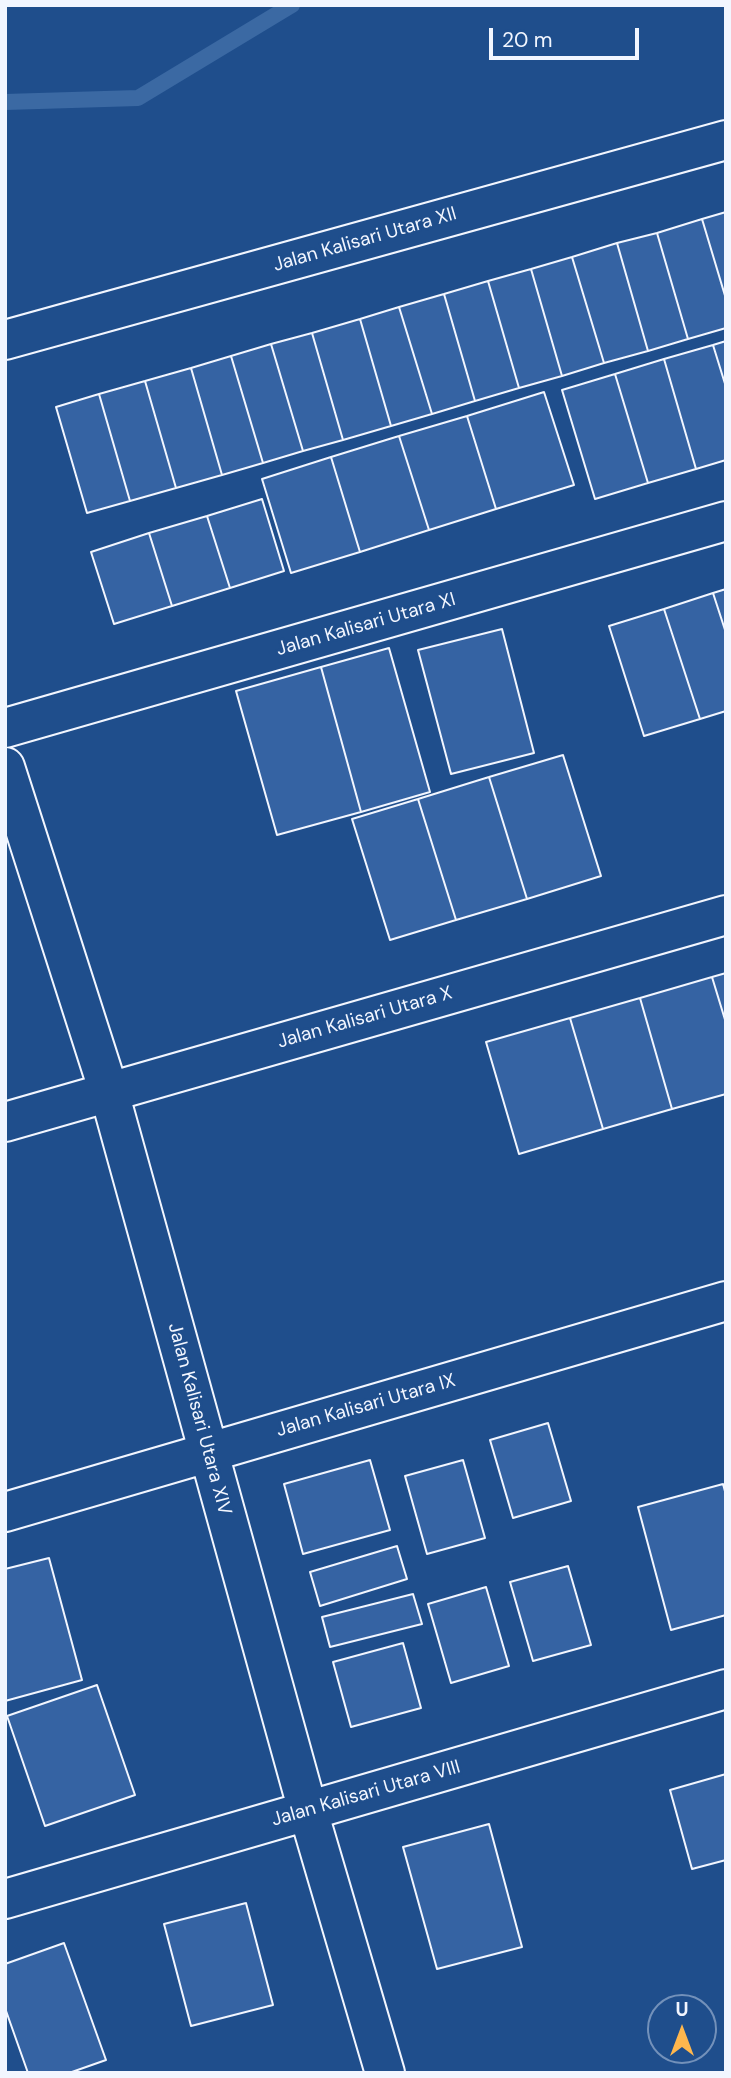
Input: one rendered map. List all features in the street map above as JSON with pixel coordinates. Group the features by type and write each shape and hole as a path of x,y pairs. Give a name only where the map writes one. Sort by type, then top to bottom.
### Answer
{"street":[{"name":"Jalan Kalisari Utara XII","path":"5,340 726,140"},
{"name":"Jalan Kalisari Utara XI","path":"5,728 726,522"},
{"name":"Jalan Kalisari Utara XIV","path":"5,767 109,1092 307,1811 385,2073"},
{"name":"Jalan Kalisari Utara X","path":"5,1122 726,915"},
{"name":"Jalan Kalisari Utara IX","path":"5,1512 726,1301"},
{"name":"Jalan Kalisari Utara VIII","path":"5,1899 726,1689"}],"building":[{"path":"726,212 726,299 702,219"},
{"path":"702,219 726,299 726,328 688,339 657,233"},
{"path":"657,233 688,339 648,351 617,243"},
{"path":"617,243 648,351 604,363 572,257"},
{"path":"572,257 604,363 562,376 531,269"},
{"path":"531,269 562,376 519,388 488,281"},
{"path":"488,281 519,388 475,401 444,294"},
{"path":"444,294 475,401 432,414 399,307"},
{"path":"399,307 432,414 391,426 360,319"},
{"path":"360,319 391,426 343,440 312,333"},
{"path":"312,333 343,440 303,451 271,344"},
{"path":"726,341 726,387 713,345"},
{"path":"271,344 303,451 263,463 231,356"},
{"path":"713,345 726,387 726,460 696,469 664,359"},
{"path":"231,356 263,463 222,475 191,368"},
{"path":"664,359 696,469 648,483 615,374"},
{"path":"191,368 222,475 176,488 145,381"},
{"path":"615,374 648,483 595,499 562,390"},
{"path":"145,381 176,488 130,501 99,394"},
{"path":"544,392 574,485 496,509 467,416"},
{"path":"99,394 130,501 87,513 56,407"},
{"path":"467,416 496,509 429,530 399,436"},
{"path":"399,436 429,530 360,552 331,457"},
{"path":"331,457 360,552 291,573 262,479"},
{"path":"262,499 284,571 230,588 207,516"},
{"path":"207,516 230,588 172,606 149,533"},
{"path":"149,533 172,606 114,624 91,552"},
{"path":"726,589 726,633 713,593"},
{"path":"713,593 726,633 726,711 700,719 664,609"},
{"path":"664,609 700,719 644,736 609,626"},
{"path":"502,629 534,753 451,774 418,650"},
{"path":"389,648 430,792 361,812 321,667"},
{"path":"321,667 361,812 277,835 236,691"},
{"path":"563,755 601,876 527,899 489,777"},
{"path":"489,777 527,899 456,920 418,799"},
{"path":"418,799 456,920 390,940 352,819"},
{"path":"726,973 726,1023 712,977"},
{"path":"712,977 726,1023 726,1094 672,1109 640,998"},
{"path":"640,998 672,1109 603,1129 570,1018"},
{"path":"570,1018 603,1129 519,1154 486,1042"},
{"path":"548,1423 571,1501 513,1518 490,1440"},
{"path":"370,1460 390,1530 303,1554 284,1484"},
{"path":"463,1460 485,1538 427,1554 405,1476"},
{"path":"723,1484 726,1495 726,1615 671,1630 638,1507"},
{"path":"397,1546 407,1579 320,1606 310,1572"},
{"path":"49,1558 82,1680 5,1701 5,1569"},
{"path":"568,1566 591,1645 533,1661 510,1582"},
{"path":"486,1587 509,1666 451,1683 428,1604"},
{"path":"413,1594 422,1624 330,1647 322,1617"},
{"path":"403,1643 421,1708 351,1727 333,1662"},
{"path":"97,1685 135,1795 45,1826 7,1716"},
{"path":"726,1774 726,1860 692,1869 670,1790"},
{"path":"489,1824 522,1947 437,1969 403,1847"},
{"path":"246,1903 273,2005 191,2026 164,1924"},
{"path":"64,1943 106,2060 69,2073 28,2073 5,2008 5,1964"}],"waterway":[{"path":"5,102 138,98 292,5"}]}
